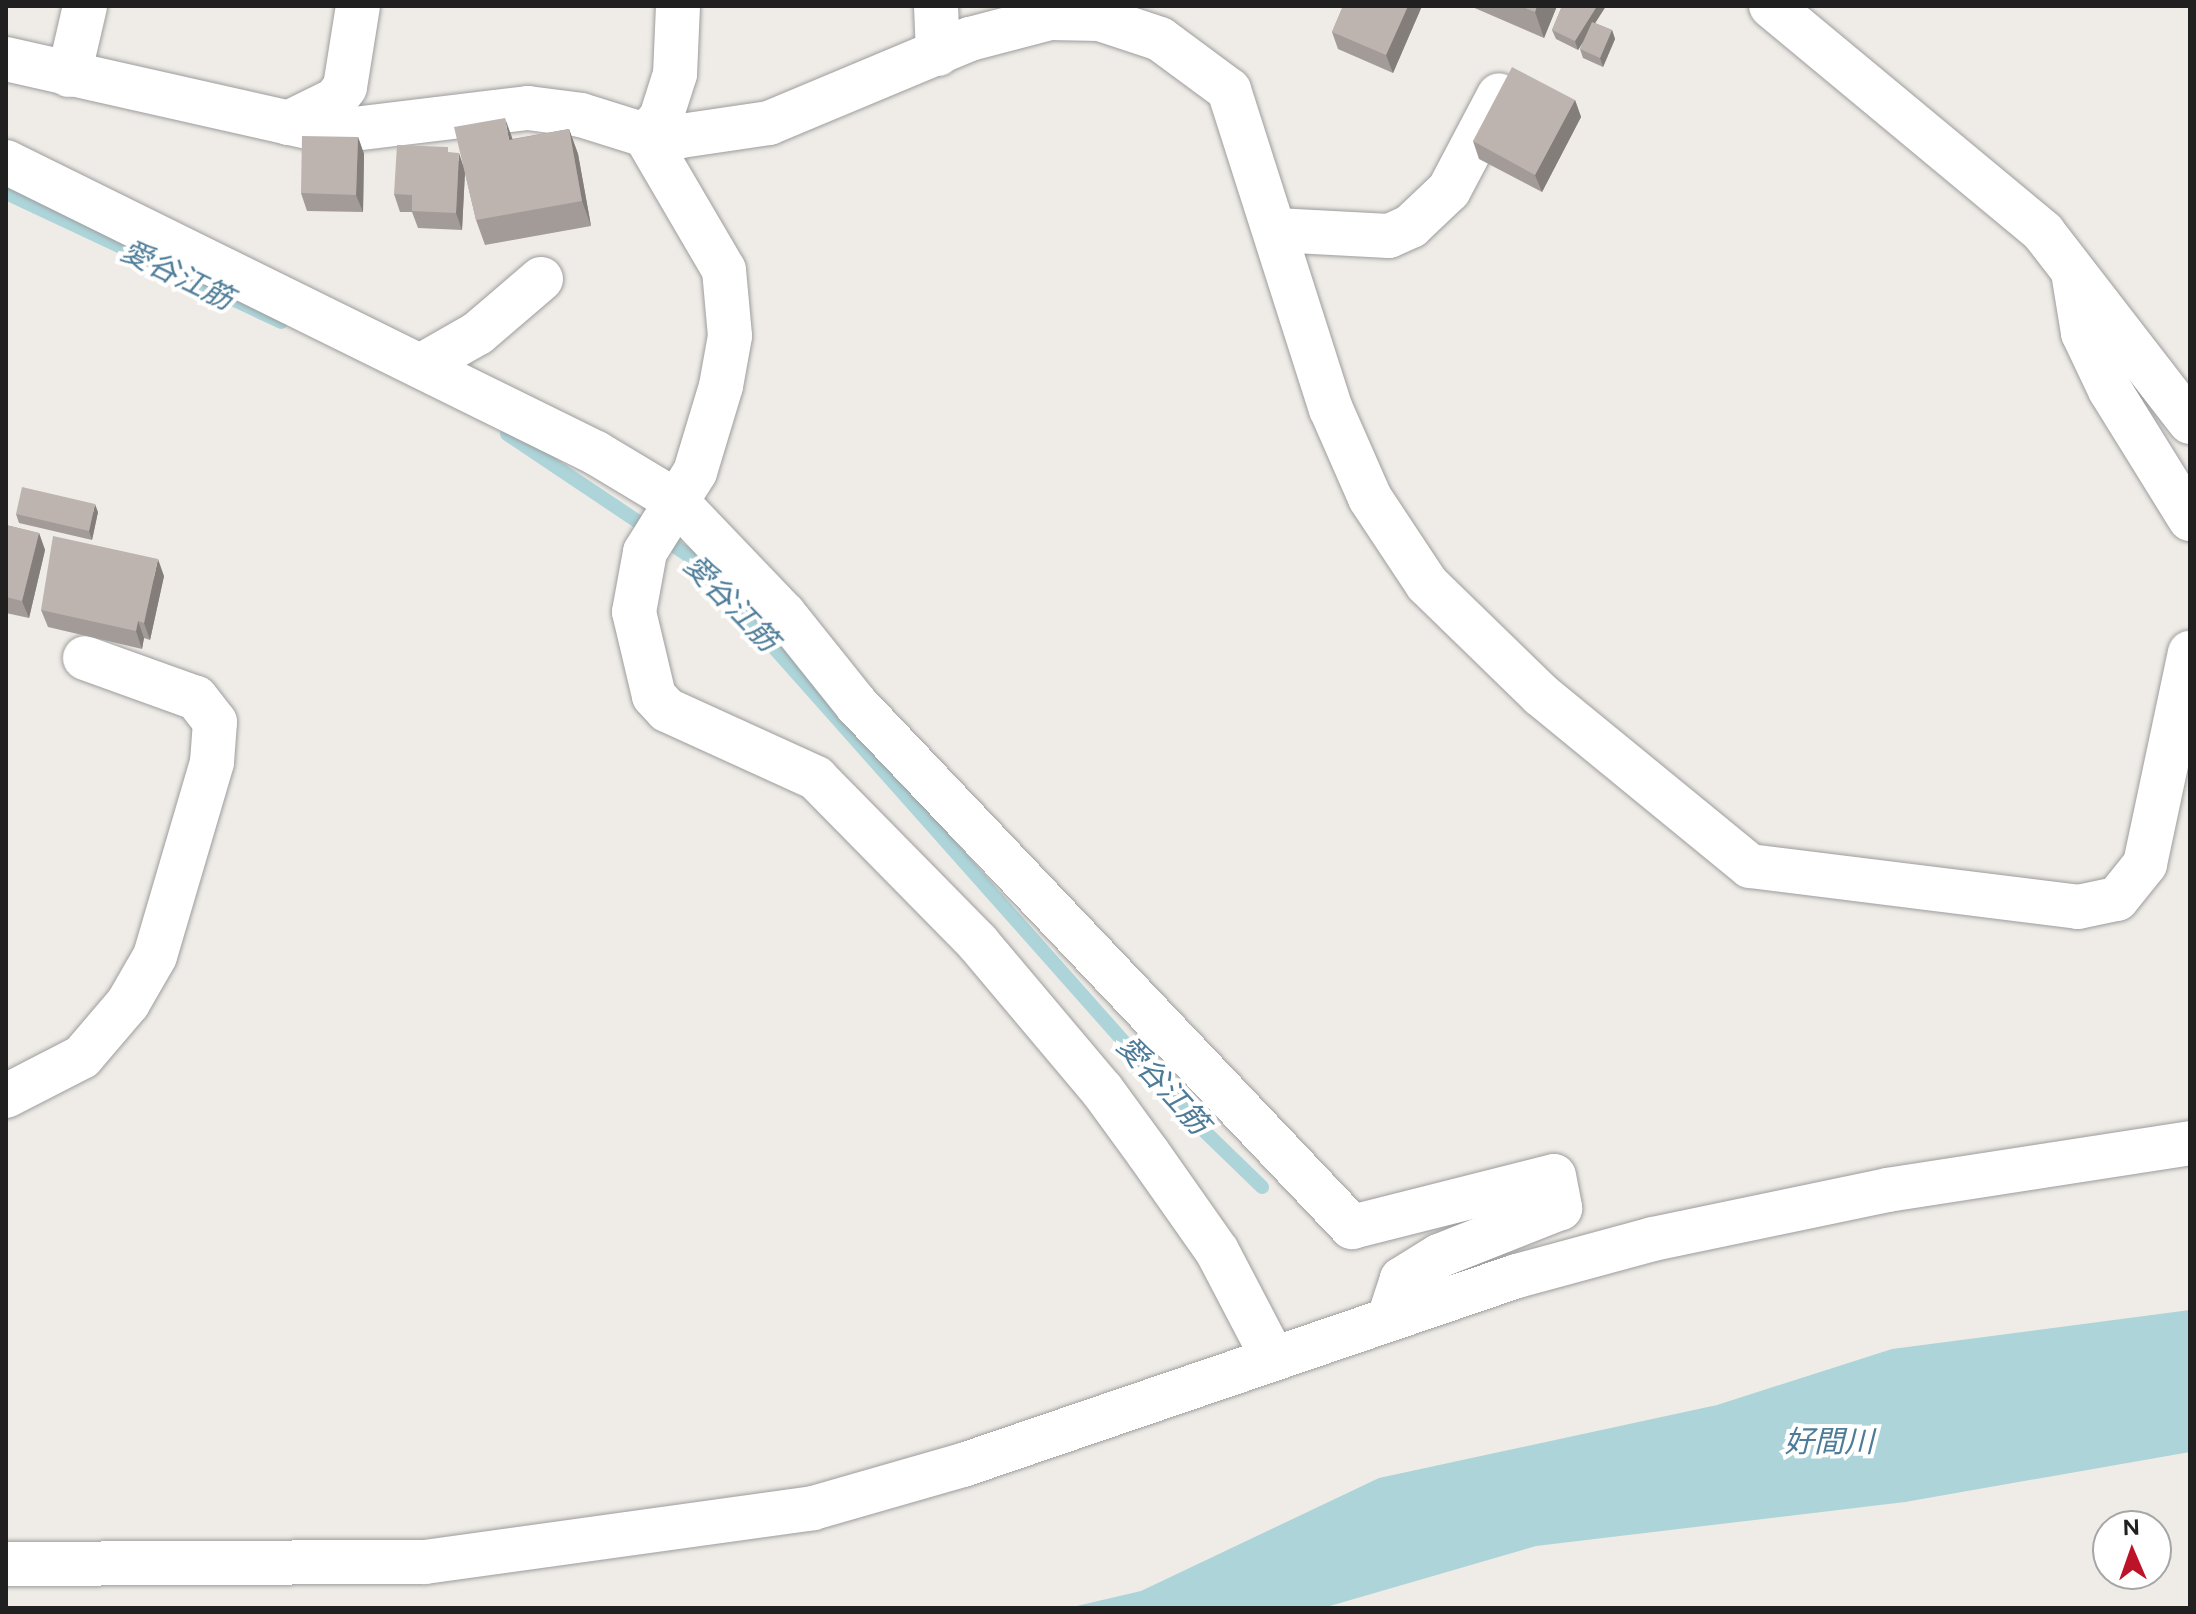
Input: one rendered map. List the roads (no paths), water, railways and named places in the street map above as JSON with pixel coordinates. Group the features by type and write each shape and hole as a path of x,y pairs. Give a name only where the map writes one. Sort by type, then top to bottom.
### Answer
{"street":[{"path":"69,75 85,6"},
{"path":"288,123 335,100 345,87 358,6"},
{"path":"645,135 661,118 675,74 678,6"},
{"path":"936,6 938,54"},
{"path":"1771,6 2043,232 2190,422"},
{"path":"6,59 288,123 341,132 528,108 581,115 645,135 681,136 769,123 1050,12 1100,19 1160,39 1229,90 1331,409 1370,498 1427,584 1541,695 1750,866 2078,907 2117,899 2145,864 2190,653"},
{"path":"1276,230 1389,236 1411,226 1449,190 1499,95"},
{"path":"645,135 724,270 728,304 721,386 695,472 649,545 634,612 654,696 667,710 816,778 978,943 1102,1090 1173,1189 1217,1251 1273,1358"},
{"path":"6,162 596,453 676,501 784,614 856,704 1352,1227 1554,1176 1560,1208 1439,1256 1402,1279 1389,1318"},
{"path":"2073,272 2083,333 2110,390 2190,519"},
{"path":"422,365 478,333 541,279"},
{"path":"6,1096 82,1057 128,1003 155,956 212,762 215,722 196,698 85,658"},
{"path":"6,1564 425,1562 813,1508 963,1465 1532,1272 1772,1213 2190,1143"}],"water":[{"name":"好間川","path":"2190,1310 2190,1452 1905,1502 1536,1546 1323,1608 1068,1608 1141,1591 1379,1478 1717,1405 1892,1349"}],"waterway":[{"name":"愛谷江筋","path":"6,193 281,322"},
{"name":"愛谷江筋","path":"507,434 697,561 1196,1123 1262,1187"}]}
